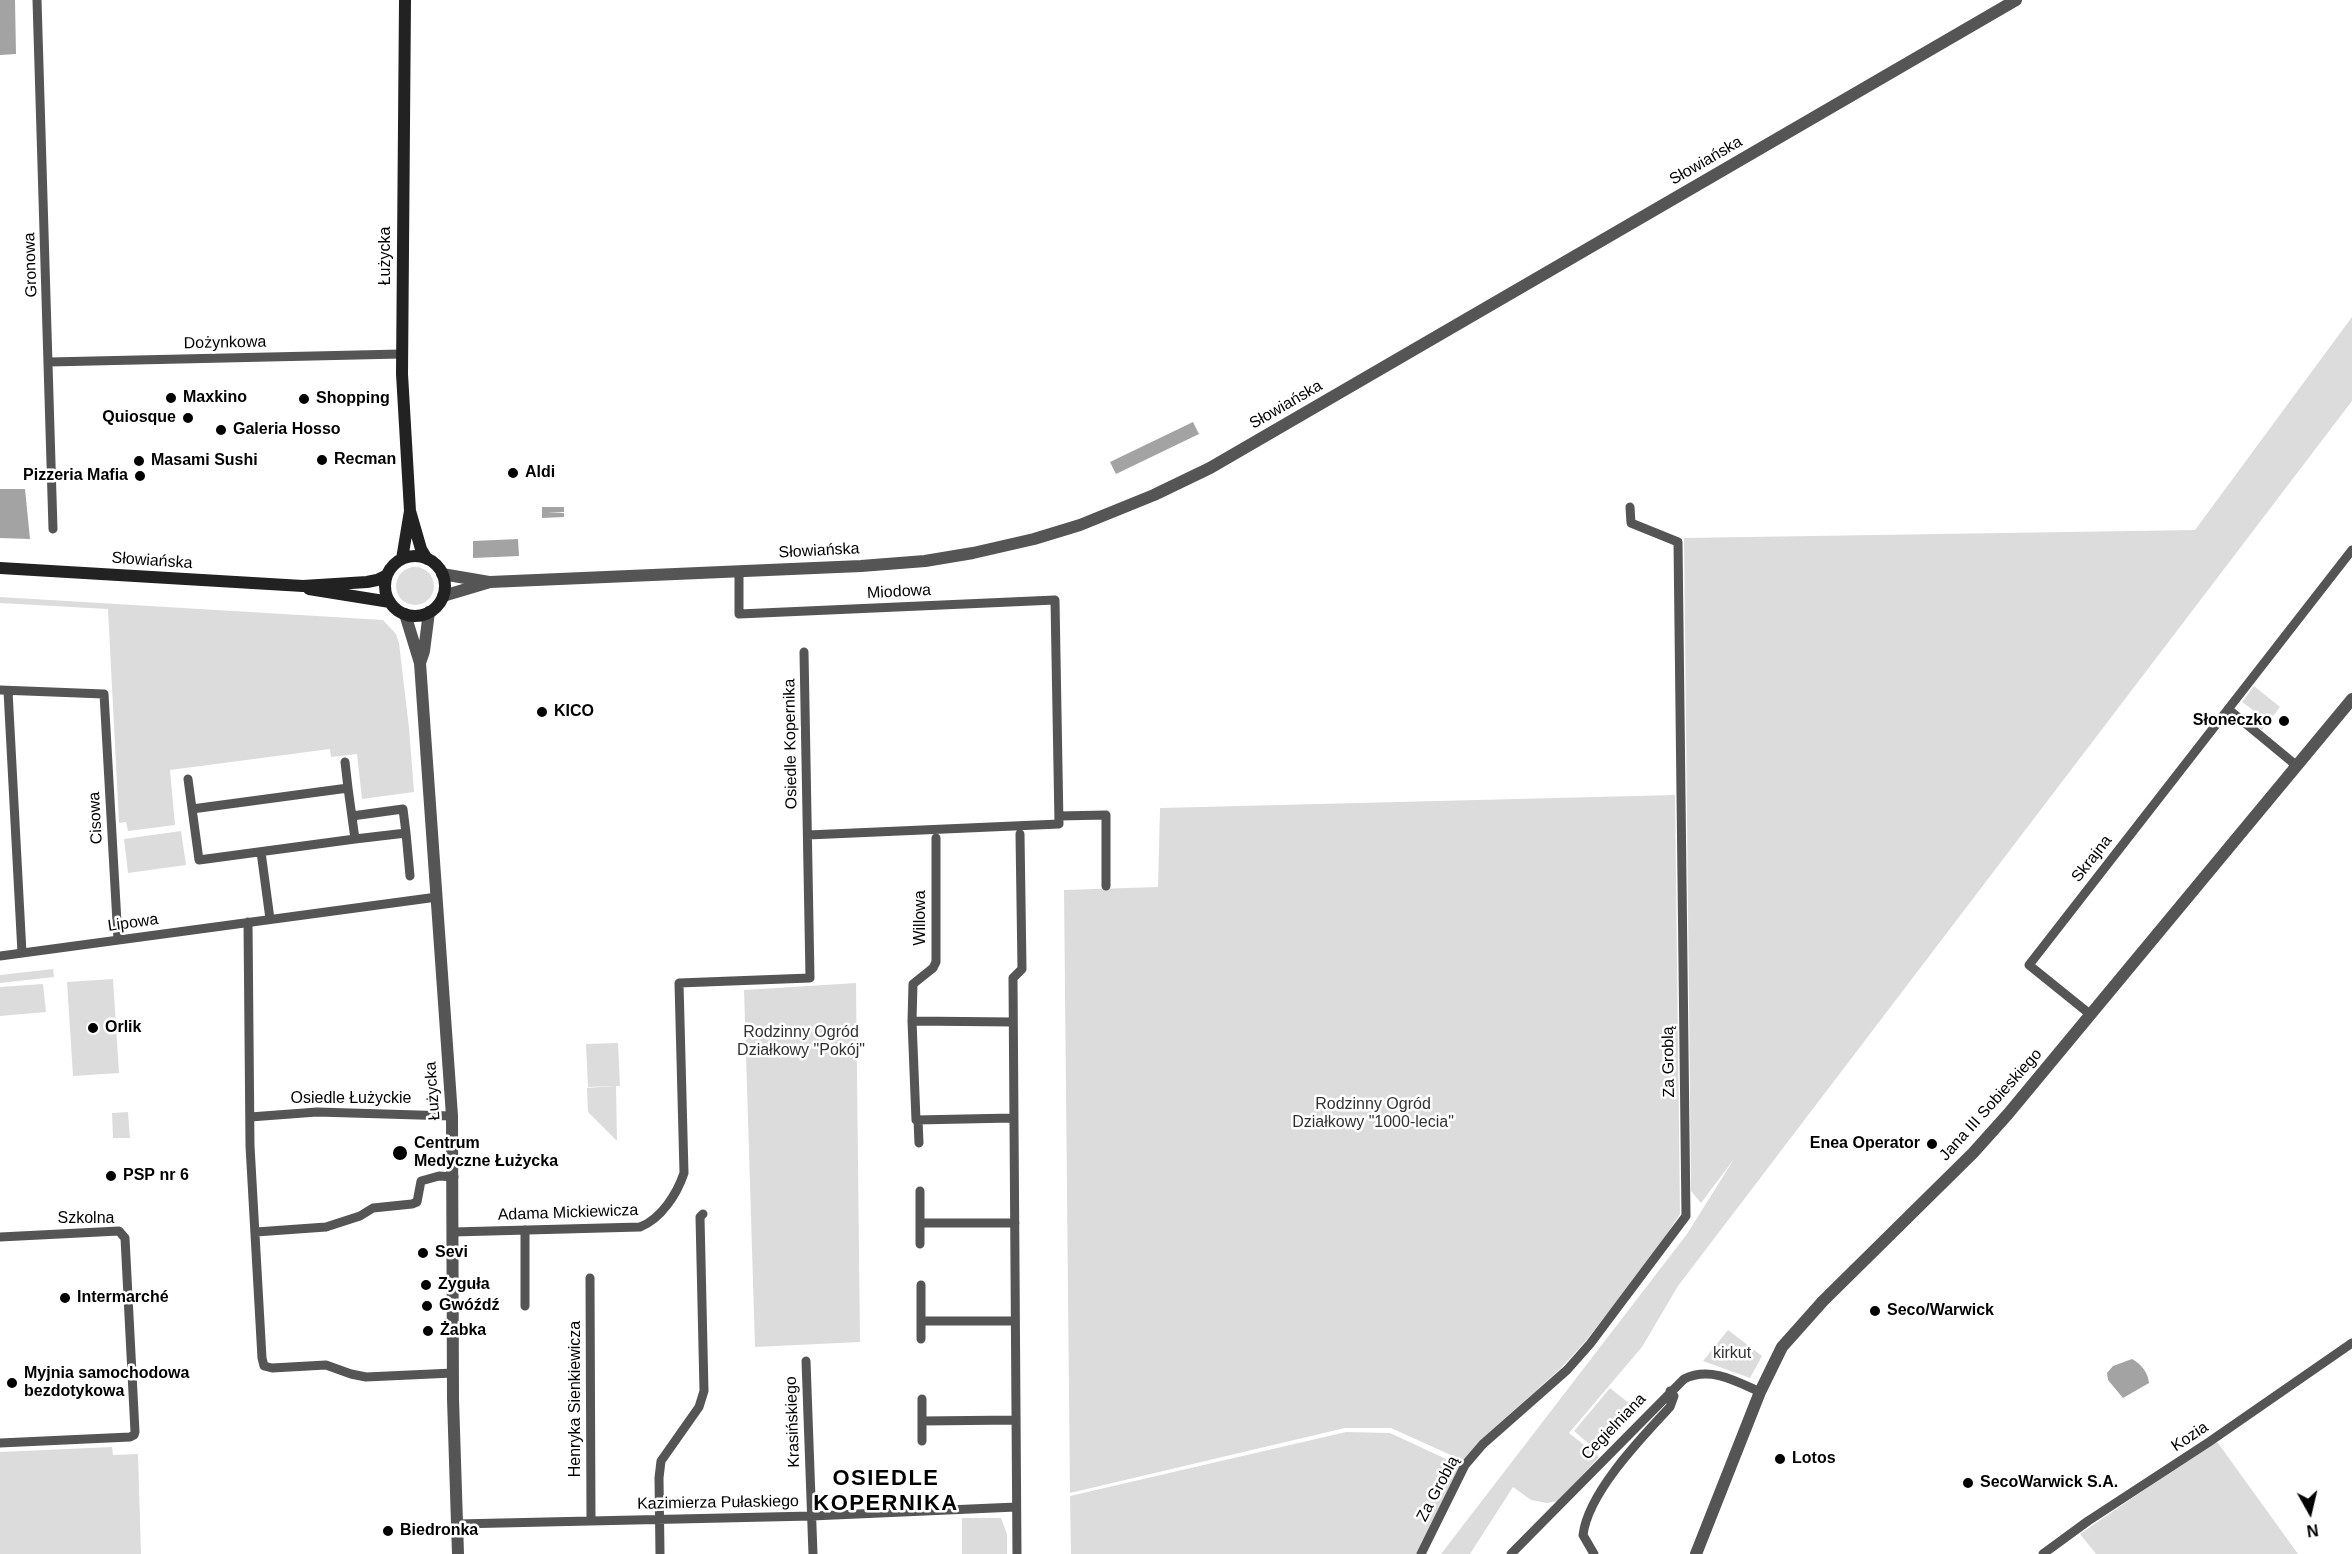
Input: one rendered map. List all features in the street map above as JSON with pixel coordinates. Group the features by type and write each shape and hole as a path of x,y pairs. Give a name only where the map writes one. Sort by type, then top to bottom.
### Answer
{"main road":[{"name":"Łużycka","path":"405,0 401,354 410,511 421,549 427,559"},
{"name":"Łużycka","path":"402,559 407,518 410,511"},
{"path":"414,556 427,559 434,563 442,574 443,596 435,608 429,612 421,615 405,614 390,602 385,589 387,575 402,559 414,556"},
{"name":"Słowiańska","path":"0,568 303,586 367,582 387,575"},
{"name":"Słowiańska","path":"303,586 318,592 370,597 390,602"}],"street":[{"name":"Gronowa","path":"38,0 54,529"},
{"name":"Słowiańska","path":"442,574 490,582 896,564 973,553 1034,539 1080,525 1154,495 1210,468 2016,0"},
{"name":"Dożynkowa","path":"49,362 401,354"},
{"name":"Za Groblą","path":"1421,1554 1466,1465 1483,1444 1567,1370 1590,1344 1686,1216 1678,542 1631,523 1630,507"},
{"name":"Skrajna","path":"2091,1015 2029,965 2352,550"},
{"name":"Miodowa","path":"739,572 739,614 1055,600 1059,816"},
{"name":"Słowiańska","path":"443,596 490,582"},
{"name":"Łużycka","path":"420,663 424,651 429,612"},
{"name":"Łużycka","path":"405,614 420,663 452,1116 453,1373 458,1554"},
{"name":"Osiedle Kopernika","path":"680,984 810,978 804,652"},
{"path":"4,690 22,953"},
{"name":"Cisowa","path":"4,690 104,694 118,940"},
{"name":"Jana III Sobieskiego","path":"1696,1554 1760,1392 1775,1359 1795,1331 1990,1135 2352,699"},
{"path":"2228,709 2297,766"},
{"path":"345,762 355,839"},
{"path":"188,779 199,860 406,833"},
{"path":"192,809 348,788"},
{"path":"352,816 403,809 410,876"},
{"path":"808,835 1059,824 1059,816 1106,815 1106,886"},
{"path":"1017,1554 1013,978 1022,969 1020,834"},
{"name":"Willowa","path":"912,1022 913,984 933,968 936,962 936,838"},
{"path":"261,852 270,919"},
{"name":"Lipowa","path":"0,956 437,897"},
{"path":"248,922 250,1117 264,1366 272,1368 326,1365 366,1377 453,1373"},
{"name":"Adama Mickiewicza","path":"453,1232 640,1227 650,1224 657,1217 680,1186 684,1173 680,984"},
{"path":"919,1143 912,1022 1013,1022"},
{"name":"Osiedle Łużyckie","path":"250,1117 317,1112 452,1116"},
{"path":"918,1120 1013,1118"},
{"path":"256,1232 326,1227 360,1216 373,1208 411,1204 417,1202 421,1181 439,1176 453,1177"},
{"path":"920,1191 920,1244"},
{"path":"660,1554 661,1461 670,1445 699,1407 704,1391 700,1218 703,1214"},
{"path":"920,1223 1015,1223"},
{"path":"525,1230 525,1306"},
{"name":"Szkolna","path":"0,1237 119,1231 125,1238 135,1432 134,1436 129,1437 0,1443"},
{"name":"Henryka Sienkiewicza","path":"590,1278 591,1520"},
{"path":"921,1285 921,1339"},
{"path":"921,1321 1015,1321"},
{"name":"Kozia","path":"2043,1554 2088,1521 2209,1442 2352,1343"},
{"name":"Krasińskiego","path":"806,1361 813,1554"},
{"name":"Cegielniana","path":"1510,1554 1684,1379 1703,1373 1725,1377 1760,1392"},
{"path":"1592,1551 1583,1535 1593,1506 1622,1462 1670,1407 1674,1396 1670,1391"},
{"path":"922,1399 922,1441"},
{"path":"922,1421 1015,1420"},
{"name":"Kazimierza Pułaskiego","path":"457,1524 812,1516 1016,1507"}],"green space":[{"path":"2352,317 2352,401 1678,1286 1642,1347 1569,1433 1599,1457 1558,1501 1547,1503 1531,1500 1513,1487 1470,1554 1441,1554 1687,1234 1734,1159 1701,1203 1691,1191 1684,538 2195,530"},
{"path":"415,567 429,572 434,586 429,600 415,605 401,600 396,586 401,572"},
{"path":"0,597 383,620 396,634 399,643 414,792 362,799 357,754 331,757 330,749 170,770 175,825 128,831 126,822 119,823 108,609 0,603"},
{"path":"2254,686 2280,707 2262,730 2247,718 2253,710 2242,702"},
{"name":"Rodzinny Ogród Działkowy \"1000-lecia\"","path":"1675,795 1680,1214 1651,1258 1584,1343 1560,1369 1483,1438 1464,1461 1391,1428 1345,1428 1070,1493 1064,890 1158,887 1160,808"},
{"path":"181,831 186,865 128,873 124,839"},
{"path":"53,969 54,977 0,983 0,975"},
{"name":"Orlik","path":"113,979 119,1073 73,1076 67,982"},
{"name":"Rodzinny Ogród Działkowy \"Pokój\"","path":"856,983 860,1342 755,1347 744,990"},
{"path":"43,984 46,1012 0,1016 0,987"},
{"path":"618,1043 620,1086 616,1086 617,1141 588,1112 587,1088 614,1086 588,1087 586,1044"},
{"path":"128,1112 130,1138 113,1138 112,1113"},
{"name":"kirkut","path":"1728,1330 1762,1356 1750,1378 1703,1361"},
{"path":"1610,1388 1630,1404 1594,1448 1574,1431"},
{"path":"1346,1432 1390,1433 1461,1466 1418,1554 1071,1554 1070,1496"},
{"path":"2214,1442 2218,1443 2298,1554 2096,1554 2080,1534"},
{"path":"112,1447 113,1455 138,1454 141,1554 0,1554 0,1452"},
{"path":"962,1518 1001,1518 1007,1534 1007,1554 962,1554"}],"shaded area":[{"path":"0,0 15,0 16,54 0,55"},
{"path":"1193,422 1199,434 1116,474 1110,462"},
{"path":"0,489 25,489 30,539 0,538"},
{"path":"542,507 564,507 564,512 547,512 564,513 564,517 542,518"},
{"path":"518,539 519,556 473,558 473,541"},
{"path":"2132,1359 2143,1369 2149,1383 2123,1398 2108,1380 2107,1373 2113,1366"}],"place":[{"name":"Maxkino","path":"171,398"},
{"name":"Shopping","path":"304,399"},
{"name":"Quiosque","path":"188,418"},
{"name":"Galeria Hosso","path":"221,430"},
{"name":"Recman","path":"322,460"},
{"name":"Masami Sushi","path":"139,461"},
{"name":"Aldi","path":"513,473"},
{"name":"Pizzeria Mafia","path":"140,476"},
{"name":"KICO","path":"542,712"},
{"name":"Słoneczko","path":"2284,721"},
{"name":"Orlik","path":"93,1028"},
{"name":"Enea Operator","path":"1932,1144"},
{"name":"Centrum Medyczne Łużycka","path":"400,1153"},
{"name":"PSP nr 6","path":"111,1176"},
{"name":"Sevi","path":"423,1253"},
{"name":"Zyguła","path":"426,1285"},
{"name":"Intermarché","path":"65,1298"},
{"name":"Gwóźdź","path":"427,1306"},
{"name":"Seco/Warwick","path":"1875,1311"},
{"name":"Żabka","path":"428,1331"},
{"name":"Myjnia samochodowa bezdotykowa","path":"12,1383"},
{"name":"Lotos","path":"1780,1459"},
{"name":"SecoWarwick S.A.","path":"1968,1483"},
{"name":"Biedronka","path":"388,1531"}],"district":[{"name":"OSIEDLE KOPERNIKA","path":"886,1492"}]}
